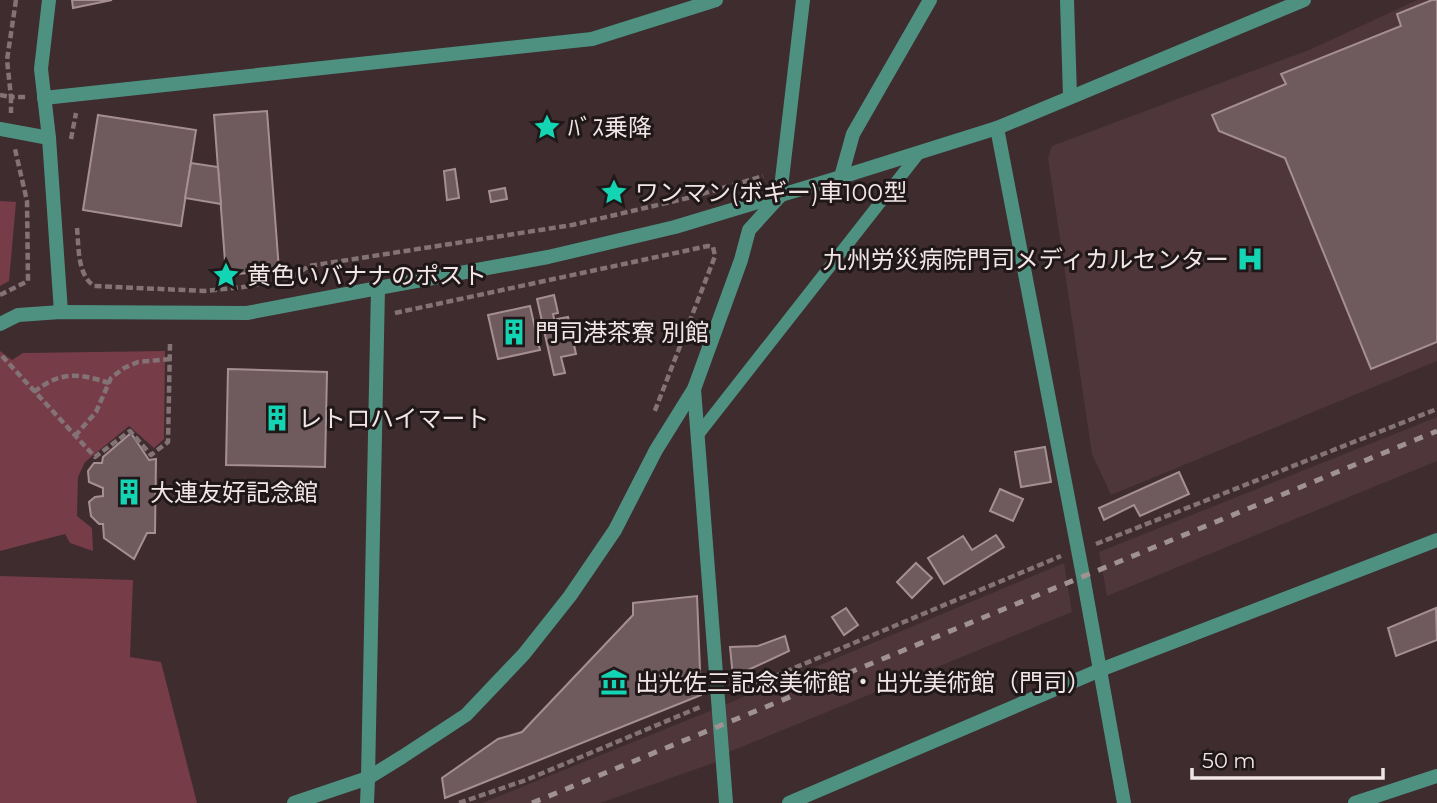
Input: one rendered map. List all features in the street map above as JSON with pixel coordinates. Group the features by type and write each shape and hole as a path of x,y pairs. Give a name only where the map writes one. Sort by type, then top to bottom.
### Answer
{"street":[{"path":"49,0 41,69 49,138 61,312"},
{"path":"44,98 592,39 716,0"},
{"path":"294,803 368,778 466,715 524,654 570,596 615,530 656,450 694,389 741,260 749,230 780,195 803,0"},
{"path":"841,177 853,134 930,0"},
{"path":"1067,0 1070,96"},
{"path":"0,324 18,315 61,312 247,313 548,257 675,227 997,128 1304,0"},
{"path":"997,128 1124,803"},
{"path":"5,130 49,138"},
{"path":"367,803 378,288"},
{"path":"694,389 726,803"},
{"path":"789,803 1100,670 1437,540"},
{"path":"1355,803 1437,776"}],"lane":[{"path":"697,436 919,153"}],"path":[{"path":"16,0 7,60 11,97 5,130 27,201 28,281"},
{"path":"0,95 44,98"},
{"path":"71,149 78,105"},
{"path":"77,226 81,267 86,280 94,286 205,290 243,287 289,279 309,266 572,225 692,197 784,170"},
{"path":"394,313 713,245 715,256 653,415"},
{"path":"0,295 28,281 41,279"},
{"path":"79,281 86,280"},
{"path":"2,356 95,457 130,430 151,455 168,442 170,344"},
{"path":"75,436 96,412 111,378 138,362 170,359"},
{"path":"34,391 48,380 62,376 91,377 109,383"},
{"path":"459,803 526,780 1078,549 1437,410"}],"shaded area":[{"name":"九州労災病院門司メディカルセンター","path":"1417,0 1437,0 1437,361 1111,495 1092,454 1048,158 1052,146 1309,50"},
{"path":"0,201 16,202 9,281 0,286"},
{"path":"0,351 12,360 23,353 165,351 164,439 154,448 129,426 85,462 78,477 77,516 92,528 93,551 70,543 65,534 0,551"},
{"path":"1437,417 1437,461 1107,596 1099,552"},
{"path":"1064,563 1072,612 729,752 724,705"},
{"path":"0,576 133,580 130,657 161,662 197,803 0,803"},
{"path":"715,709 719,761 600,803 482,803"}],"building":[{"path":"72,0 112,0 73,8"},
{"path":"1437,0 1437,342 1371,369 1285,158 1219,131 1212,115 1286,84 1281,74 1401,26 1397,14"},
{"path":"267,111 279,270 226,275 214,115"},
{"path":"98,115 196,130 181,226 83,210"},
{"path":"191,163 218,167 221,204 185,198"},
{"path":"455,169 459,198 447,200 444,171"},
{"path":"505,188 507,199 491,202 489,191"},
{"path":"554,295 558,313 553,314 556,327 559,326 557,319 568,317 576,354 561,357 565,373 554,375 537,299"},
{"name":"門司港茶寮 別館","path":"530,306 540,350 498,359 488,315"},
{"name":"レトロハイマート","path":"228,369 327,372 325,467 226,465"},
{"name":"大連友好記念館","path":"131,433 149,460 156,459 155,533 147,533 134,559 104,538 103,524 99,524 91,516 89,502 95,497 103,496 103,488 89,482 88,471 94,463 102,463 103,457"},
{"path":"1045,447 1051,482 1021,487 1015,452"},
{"path":"1179,472 1189,494 1140,516 1134,505 1104,520 1099,508"},
{"path":"1000,489 1023,499 1013,521 990,511"},
{"path":"996,535 1004,547 944,584 928,558 963,536 972,550"},
{"path":"916,563 932,578 912,598 897,582"},
{"path":"697,596 701,695 445,798 442,778 498,739 522,732 633,615 633,603"},
{"path":"846,608 858,625 844,635 832,617"},
{"path":"1436,608 1437,640 1396,656 1388,628"},
{"path":"785,636 789,651 733,677 730,647 758,646"}],"railway":[{"path":"532,803 1437,431"}],"place":[{"name":"ﾊﾞｽ乗降","path":"547,127"},
{"name":"ワンマン(ボギー)車100型","path":"614,192"},
{"name":"九州労災病院門司メディカルセンター","path":"1250,259"},
{"name":"黄色いバナナのポスト","path":"226,275"},
{"name":"門司港茶寮 別館","path":"514,332"},
{"name":"レトロハイマート","path":"277,418"},
{"name":"大連友好記念館","path":"129,492"},
{"name":"出光佐三記念美術館・出光美術館（門司）","path":"614,682"}]}
